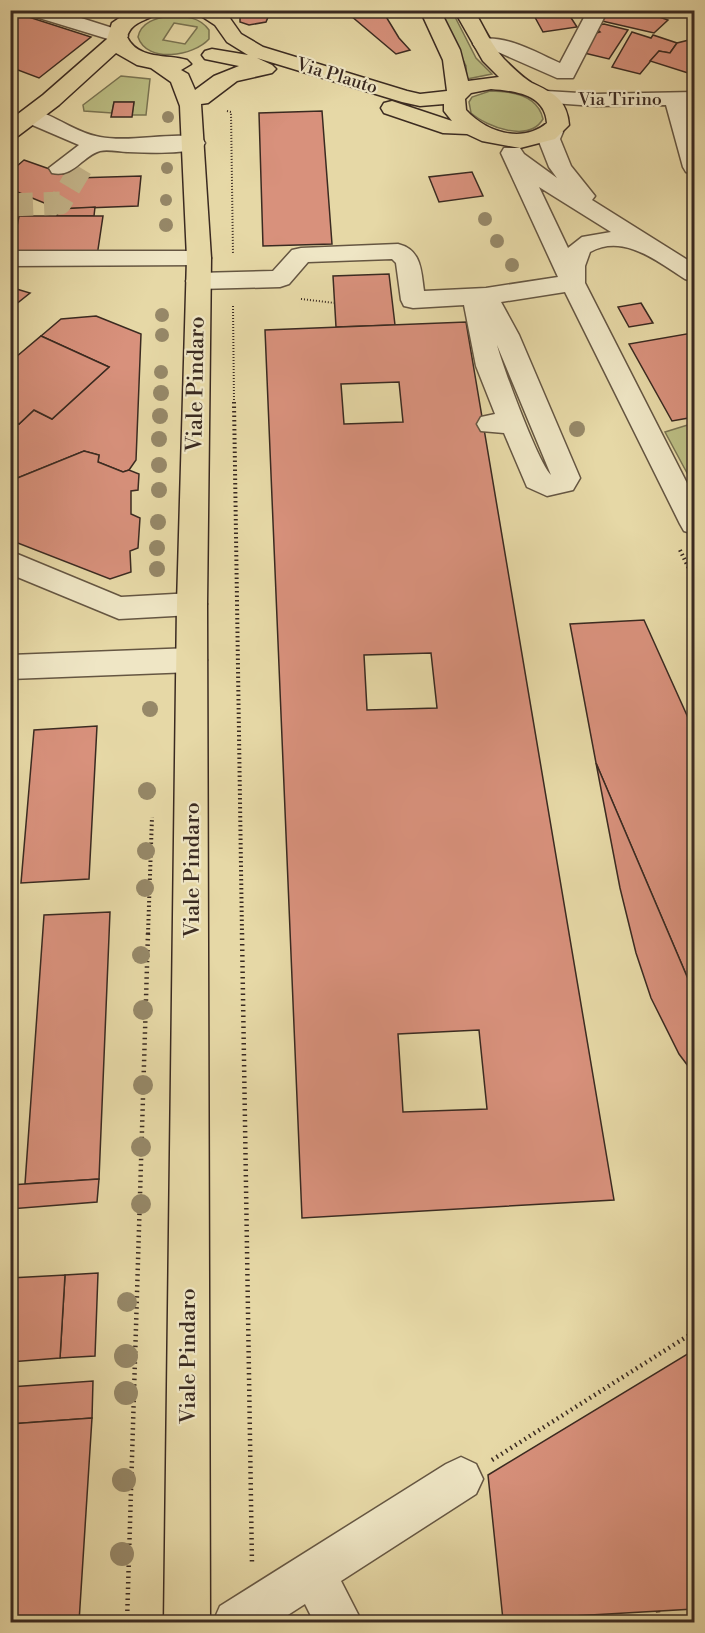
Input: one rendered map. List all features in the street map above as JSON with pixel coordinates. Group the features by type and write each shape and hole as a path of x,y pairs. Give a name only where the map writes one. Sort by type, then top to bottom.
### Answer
{"main road":[{"path":"10,131 51,100 126,26 150,10"},
{"name":"Via Plauto","path":"202,10 222,20 234,38 256,51 402,96 420,100 456,94 475,85 491,83 523,87"},
{"path":"430,10 450,51 458,80 455,111 471,127 504,145 552,132 558,125 559,116 556,107 546,97 523,87 506,75 483,44 464,10"},
{"path":"51,100 106,69 122,63 189,63 210,56 225,43 222,20"},
{"name":"Viale Pindaro","path":"126,26 126,53 173,72 184,85 196,120"},
{"name":"Viale Pindaro","path":"187,1623 192,604 198,270 196,120 210,56"},
{"name":"Via Plauto","path":"210,56 246,61 451,128 471,127"},
{"name":"Via Plauto","path":"196,120 223,78 245,71 267,69"}],"street":[{"path":"33,10 126,26"},
{"name":"Via Tirino","path":"565,73 598,10"},
{"name":"Via Tirino","path":"483,44 502,45 565,73 616,90"},
{"name":"Via Tirino","path":"546,97 595,100 689,100"},
{"path":"689,100 694,167"},
{"path":"31,116 95,144 151,146 196,120"},
{"path":"552,132 549,139 560,167 601,215"},
{"path":"70,168 95,144"},
{"path":"504,145 546,181 641,241 690,266"},
{"path":"504,145 694,525"},
{"path":"573,283 571,267 576,252 584,244 601,239 641,241"},
{"path":"10,260 198,270 233,280 280,279 301,255 398,251 408,261 413,300 480,296 573,283"},
{"path":"480,296 506,335 566,478 563,483 547,486 537,480 515,427 494,424 512,420 489,366 480,296"},
{"path":"10,562 119,608 192,604"},
{"path":"10,667 192,660"},
{"path":"244,1617 461,1479"},
{"path":"313,1574 339,1623"}],"path":[{"path":"223,109 231,112 244,1617"},
{"path":"127,1623 153,806"},
{"path":"461,1479 694,1332"},
{"path":"658,1611 659,1623"}],"green space":[{"path":"439,11 452,11 476,58 492,74 467,79 466,66"},
{"path":"170,16 192,18 201,22 209,30 209,39 193,50 182,53 160,54 143,46 138,37 142,28 150,22","holes":["174,23 197,27 185,44 163,40"]},
{"path":"121,76 150,79 146,115 132,115 134,102 114,102 112,113 84,111 83,105"},
{"path":"490,91 515,94 530,100 536,104 543,119 537,126 518,131 487,123 471,113 469,102 472,97"},
{"path":"694,423 694,486 665,432"}],"building":[{"path":"240,10 271,10 266,22 249,25 240,22"},
{"path":"344,10 382,10 399,38 410,50 396,54"},
{"path":"531,10 566,10 577,27 543,32"},
{"path":"611,10 639,10 668,20 654,33 602,21"},
{"path":"10,11 91,37 39,78 10,67 10,51 16,47 10,45"},
{"path":"604,24 628,30 609,59 580,52 593,34 600,32 593,26"},
{"path":"632,32 651,38 653,35 677,43 670,53 659,51 640,74 612,67"},
{"path":"693,39 694,61 689,60 688,73 650,61 659,51 670,53 677,43"},
{"path":"114,102 134,102 132,117 111,117"},
{"path":"322,111 332,244 263,246 259,113"},
{"path":"24,160 75,178 141,176 138,206 59,209 10,189 10,172"},
{"path":"472,172 483,196 439,202 429,177"},
{"path":"95,207 94,216 57,216 59,209"},
{"path":"19,216 103,216 97,256 11,257"},
{"path":"389,274 395,325 336,327 333,276"},
{"path":"10,287 30,293 10,309"},
{"path":"641,303 653,323 629,327 618,307"},
{"path":"96,316 141,334 136,460 129,470 123,472 98,462 99,455 84,451 10,481 10,420 19,424 34,410 52,419 109,367 41,336 61,319"},
{"path":"466,322 614,1200 302,1218 265,330","holes":["399,382 403,422 344,424 341,384","431,653 437,708 367,710 364,655","479,1030 487,1109 403,1112 398,1034"]},
{"path":"692,333 694,338 694,417 672,421 629,344"},
{"path":"41,336 109,367 52,419 34,410 19,424 10,420 10,362"},
{"path":"84,451 99,455 98,462 123,472 129,470 139,474 138,490 131,491 131,514 140,518 138,548 130,551 131,572 110,579 10,540 10,481"},
{"path":"644,620 694,731 694,993 596,763 570,624"},
{"path":"97,726 89,879 21,883 34,730"},
{"path":"596,763 694,993 694,1074 679,1054 651,998 636,953 620,888"},
{"path":"110,912 99,1179 25,1184 44,915"},
{"path":"99,1179 97,1202 10,1209 10,1185"},
{"path":"98,1273 95,1356 60,1358 65,1275"},
{"path":"65,1275 60,1358 10,1362 10,1278"},
{"path":"694,1350 694,1609 503,1620 488,1475"},
{"path":"93,1381 92,1418 10,1424 10,1387"},
{"path":"92,1418 79,1622 10,1622 10,1424"}],"tunnel":[{"path":"10,205 60,203 81,168"}]}
